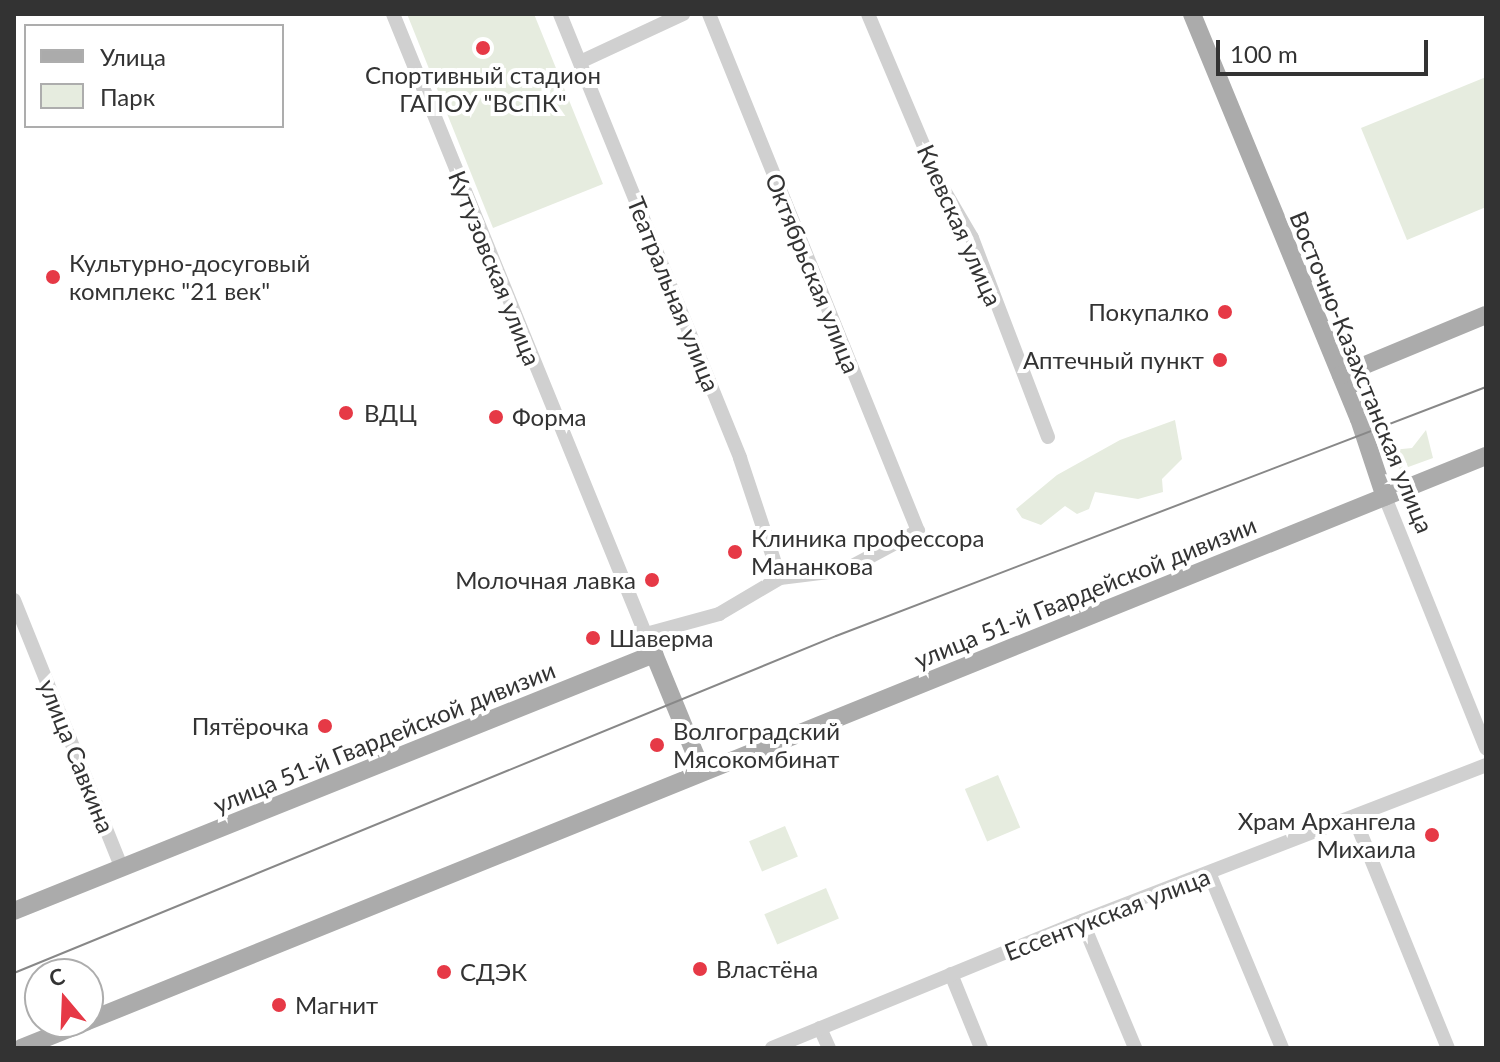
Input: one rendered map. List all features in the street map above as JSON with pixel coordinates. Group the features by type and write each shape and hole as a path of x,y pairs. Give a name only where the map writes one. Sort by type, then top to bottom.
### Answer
{"main road":[{"name":"Восточно-Казахстанская улица","path":"1192,14 1341,375 1385,497"},
{"path":"1341,375 1486,315"},
{"name":"улица 51-й Гвардейской дивизии","path":"104,1015 1486,456"},
{"path":"654,654 702,771"},
{"name":"улица 51-й Гвардейской дивизии","path":"14,911 654,654"},
{"name":"улица 51-й Гвардейской дивизии","path":"21,1048 46,1038"}],"street":[{"name":"Кутузовская улица","path":"393,14 654,654"},
{"name":"Театральная улица","path":"560,14 740,458 780,578"},
{"path":"580,62 683,14"},
{"name":"Октябрьская улица","path":"709,14 918,531 845,570 780,578"},
{"name":"Киевская улица","path":"868,14 938,180 972,238 1048,437"},
{"name":"Восточно-Казахстанская улица","path":"1385,497 1486,748"},
{"path":"646,634 719,614 780,578"},
{"name":"улица Савкина","path":"14,600 122,868"},
{"name":"Ессентукская улица","path":"772,1048 1082,921 1210,875 1486,765"},
{"path":"1354,817 1448,1048"},
{"path":"1210,875 1282,1048"},
{"path":"1082,921 1135,1048"},
{"path":"951,974 981,1048"},
{"path":"820,1028 829,1048"}],"green space":[{"path":"407,14 534,14 603,184 493,228"},
{"path":"1486,77 1486,207 1407,240 1361,128"},
{"path":"1175,420 1182,459 1162,479 1163,492 1138,499 1095,492 1089,509 1077,514 1065,506 1041,525 1022,518 1016,509 1057,475 1120,440"},
{"path":"1426,430 1433,458 1400,470 1392,450 1412,448"},
{"path":"998,775 1020,827 987,842 965,789"},
{"path":"785,826 798,856 762,872 749,841"},
{"path":"826,888 839,918 777,945 764,914"}],"tram line":[{"path":"14,973 836,636 1486,387"}],"place":[{"name":"Спортивный стадион ГАПОУ \"ВСПК\"","path":"483,48"},
{"name":"Культурно-досуговый комплекс \"21 век\"","path":"53,277"},
{"name":"Покупалко","path":"1225,312"},
{"name":"Аптечный пункт","path":"1220,360"},
{"name":"ВДЦ","path":"346,413"},
{"name":"Форма","path":"496,417"},
{"name":"Клиника профессора Мананкова","path":"735,552"},
{"name":"Молочная лавка","path":"652,580"},
{"name":"Шаверма","path":"593,638"},
{"name":"Пятёрочка","path":"325,726"},
{"name":"Волгоградский Мясокомбинат","path":"657,745"},
{"name":"Храм Архангела Михаила","path":"1432,835"},
{"name":"Властёна","path":"700,969"},
{"name":"СДЭК","path":"444,972"},
{"name":"Магнит","path":"279,1005"}]}
